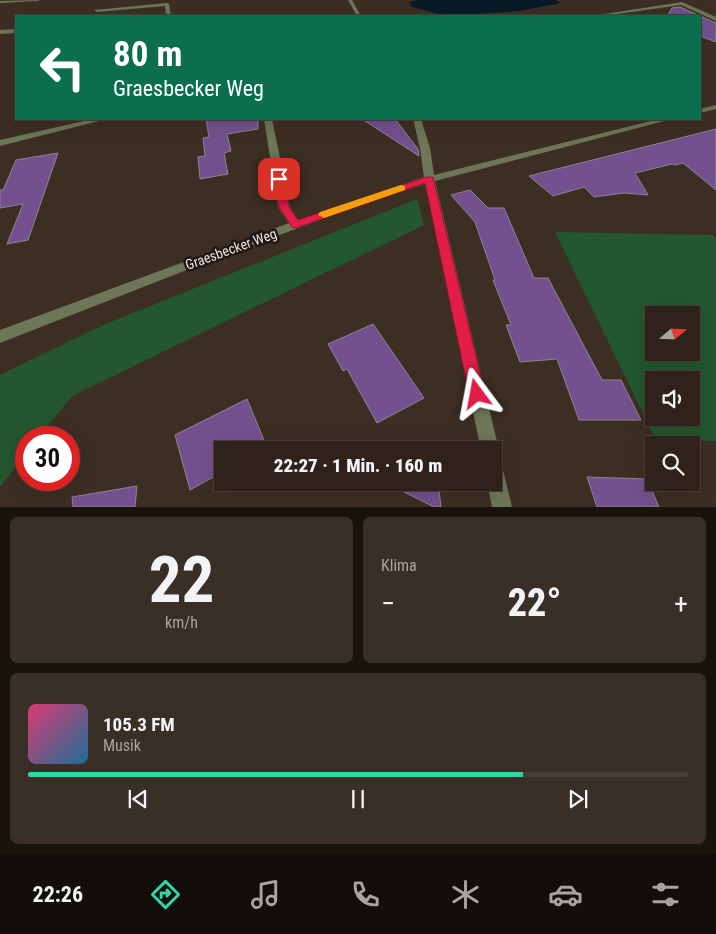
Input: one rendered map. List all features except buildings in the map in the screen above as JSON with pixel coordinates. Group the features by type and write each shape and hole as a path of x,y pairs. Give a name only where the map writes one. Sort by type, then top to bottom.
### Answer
{"street":[{"path":"0,2 38,0"},
{"path":"350,0 358,15"},
{"path":"94,15 101,2"},
{"path":"600,15 684,2 716,19"},
{"path":"97,10 167,4 169,15"},
{"path":"694,8 711,9"},
{"path":"0,32 15,31"},
{"path":"701,111 716,107"},
{"path":"0,143 99,120"},
{"path":"268,120 284,207 296,225"},
{"path":"417,120 425,148 429,179 488,441"},
{"name":"Graesbecker Weg","path":"0,337 367,199 429,179 664,120"},
{"path":"499,491 502,506"}],"green space":[{"path":"417,199 424,225 72,396 48,426 15,426 15,468 0,487 0,375 103,325"},
{"path":"555,232 713,235 716,239 716,441 700,441 700,436 654,436 649,426 700,426 700,371 645,371 645,417"}],"water":[{"path":"417,0 555,0 561,3 520,11 443,15 412,7 409,2"}],"slow traffic":[{"path":"324,215 401,188"}],"route":[{"path":"279,179 284,207 296,225 429,179 477,394"}]}
